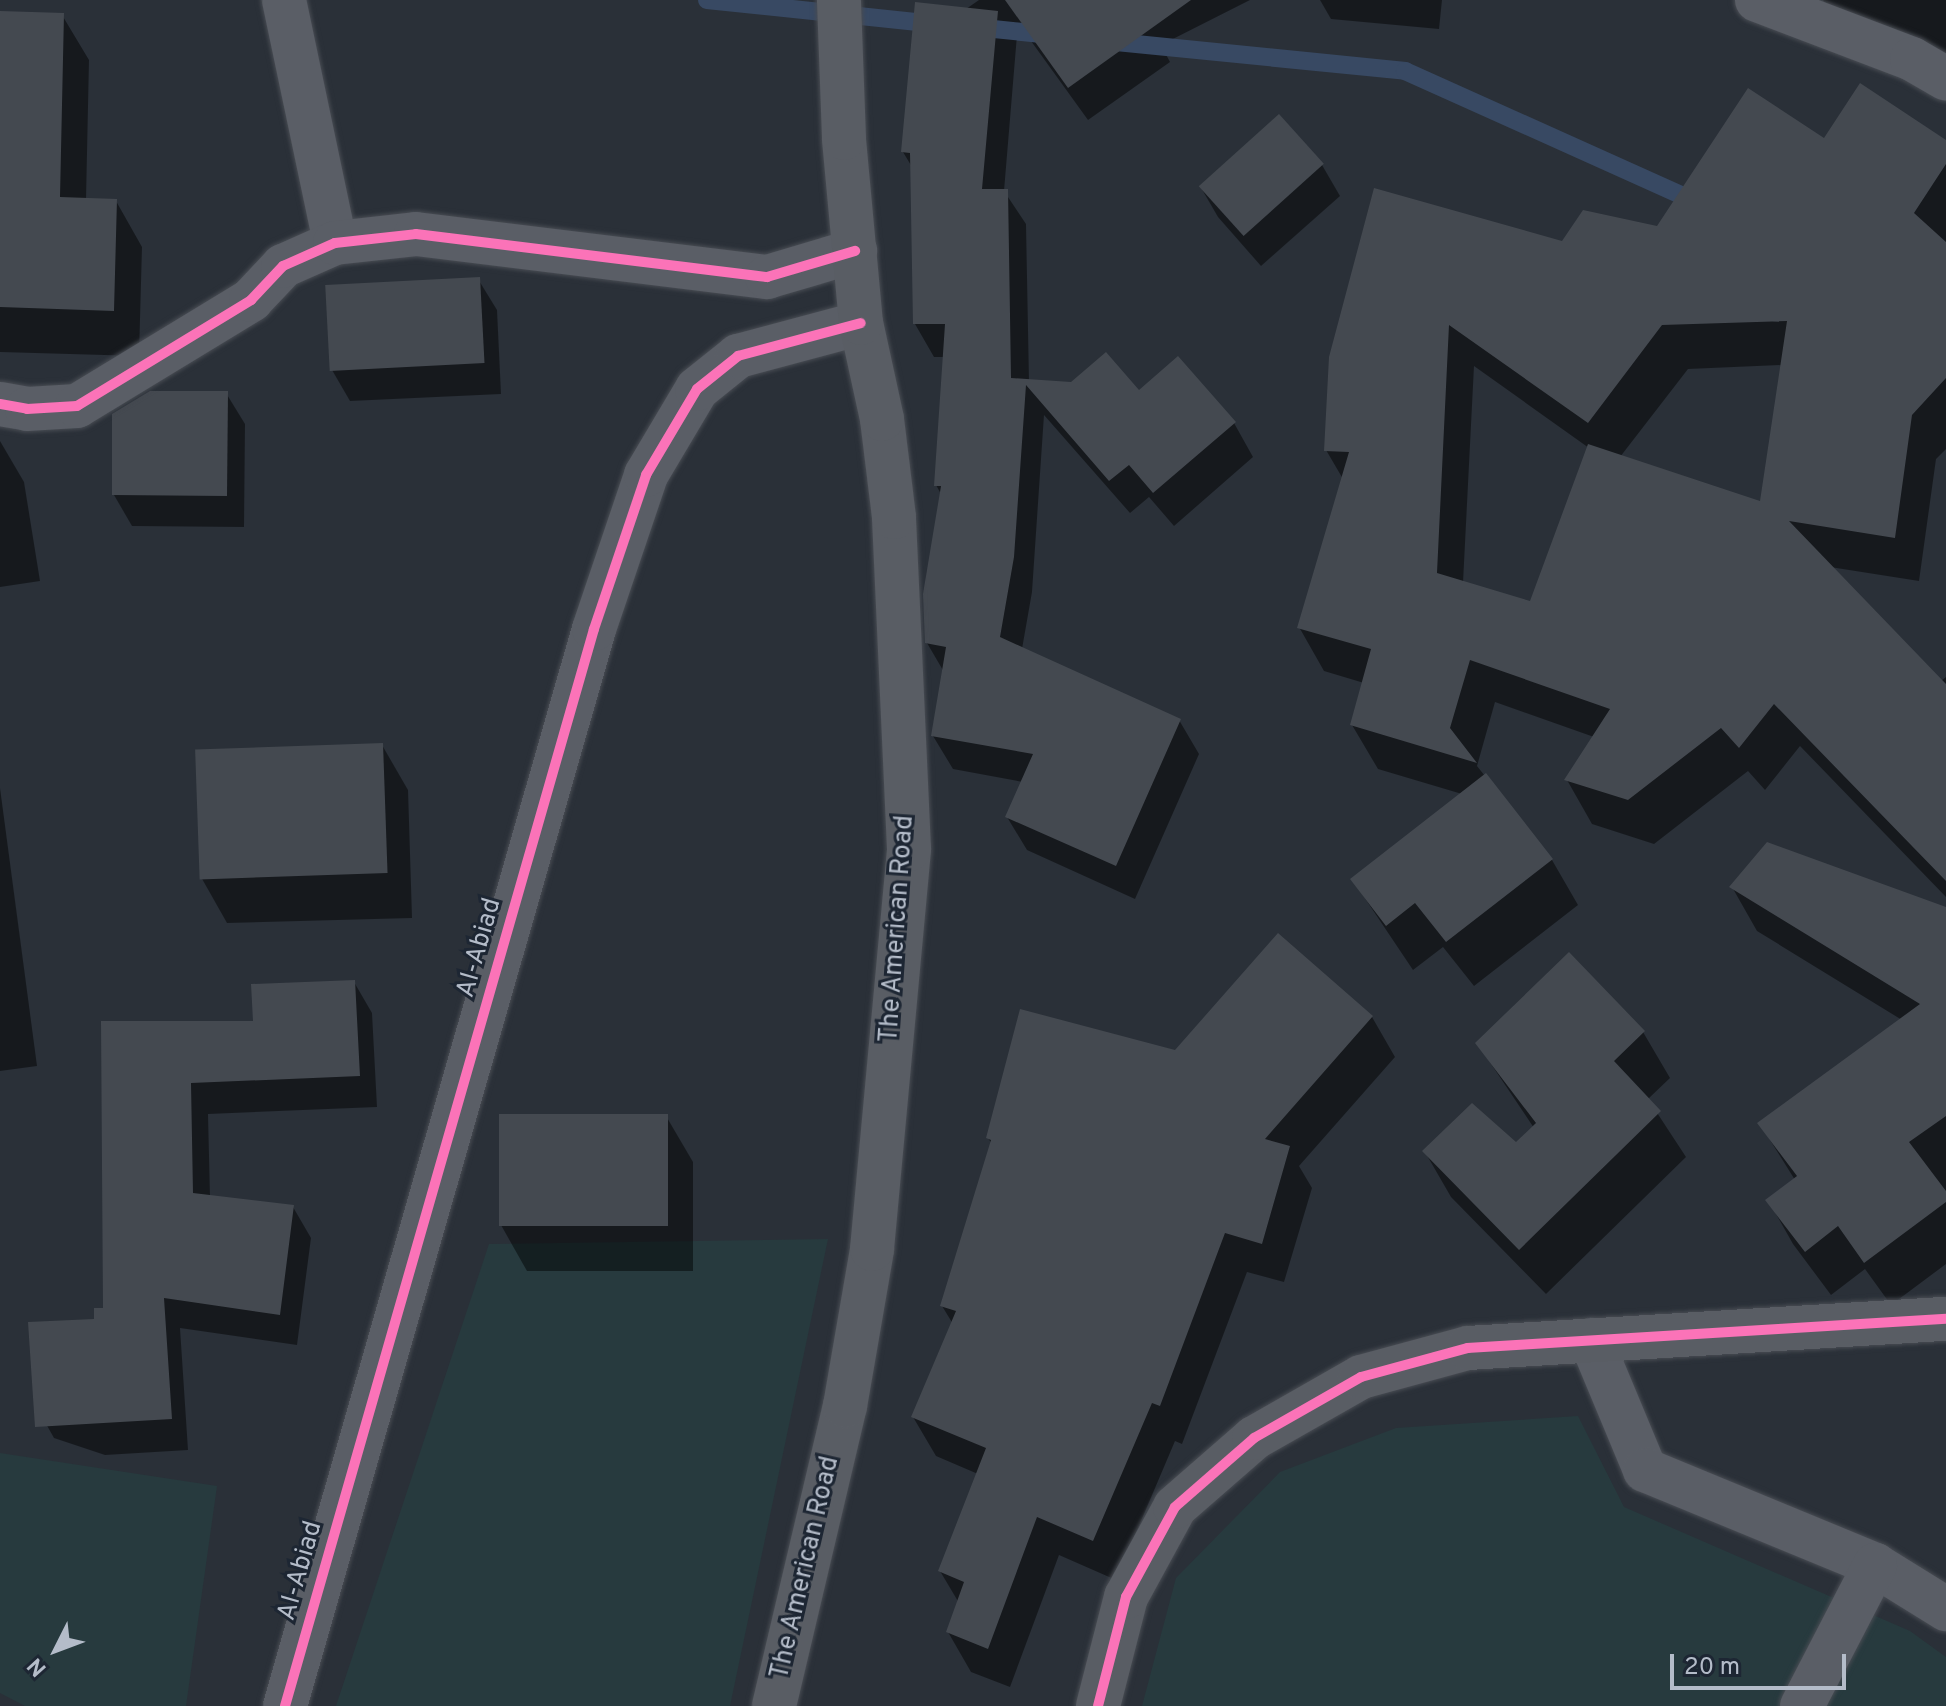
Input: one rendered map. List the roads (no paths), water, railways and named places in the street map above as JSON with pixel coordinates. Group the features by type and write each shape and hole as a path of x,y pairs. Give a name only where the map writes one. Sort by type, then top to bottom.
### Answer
{"main road":[{"name":"The American Road","path":"774,1706 845,1406 872,1249 909,849 894,517 882,419 861,323 839,0"},
{"path":"1098,1706 1126,1597 1175,1507 1254,1438 1361,1377 1468,1348 1946,1319"}],"street":[{"path":"284,0 335,243"},
{"path":"1757,0 1912,59 1946,79"},
{"path":"0,404 27,409 77,406 251,300 283,266 335,243 416,234 767,277 855,251"},
{"name":"Al-Abiad","path":"285,1706 594,629 646,475 697,389 738,356 861,323"},
{"path":"1591,1340 1645,1470 1875,1565 1946,1609"},
{"path":"1802,1706 1875,1565"}],"waterway":[{"path":"707,0 937,24"},
{"path":"974,27 1052,35"},
{"path":"1106,41 1405,71 1699,203"}]}
